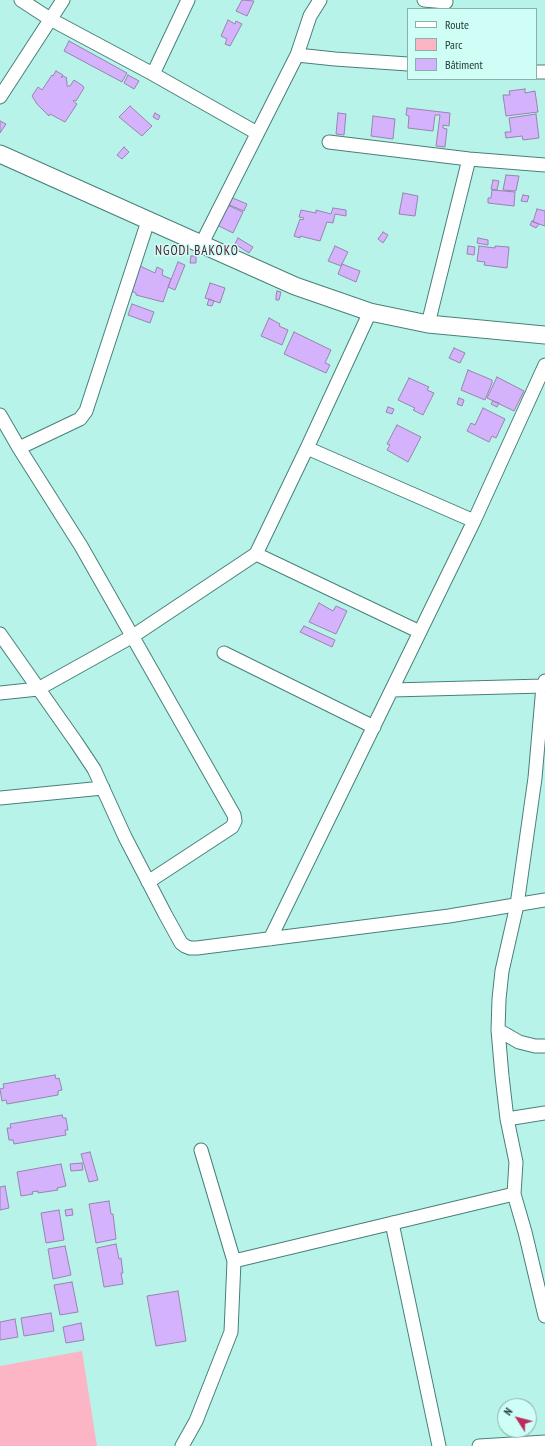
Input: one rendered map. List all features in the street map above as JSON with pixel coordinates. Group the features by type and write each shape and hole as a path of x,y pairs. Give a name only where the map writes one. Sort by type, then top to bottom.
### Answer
{"main road":[{"path":"0,154 295,286 370,312 428,324 545,335"}],"street":[{"path":"21,0 50,19 153,74 257,133"},
{"path":"0,97 63,0"},
{"path":"153,74 188,0"},
{"path":"201,245 296,56 310,16 320,0"},
{"path":"424,0 446,4"},
{"path":"296,56 407,64"},
{"path":"329,142 469,159 545,165"},
{"path":"428,324 469,159"},
{"path":"19,448 80,419 86,411 148,221"},
{"path":"0,693 38,690 133,636 256,554 370,312"},
{"path":"270,939 474,522 545,365"},
{"path":"0,415 19,448 82,546 234,815 235,821 232,827 148,882"},
{"path":"307,448 474,522"},
{"path":"256,554 420,632"},
{"path":"0,634 94,769 125,837 148,882 185,946 197,948 270,939 449,916 545,900"},
{"path":"224,653 374,727"},
{"path":"392,690 544,683 540,777 517,905 502,971 498,1030 507,1118 516,1162 514,1194 525,1232 545,1316"},
{"path":"0,798 103,788"},
{"path":"498,1030 519,1042 535,1046 545,1046"},
{"path":"507,1118 545,1114"},
{"path":"182,1446 196,1421 231,1332 234,1261 201,1150"},
{"path":"234,1261 514,1194"},
{"path":"392,1223 439,1446"},
{"path":"479,1446 545,1442"}],"green space":[{"path":"82,1351 97,1446 0,1446 0,1366"}],"building":[{"path":"242,0 254,1 247,16 236,11"},
{"path":"228,20 235,24 236,21 242,24 230,46 225,44 227,39 221,36"},
{"path":"69,41 127,73 122,82 64,51"},
{"path":"56,71 63,75 61,78 63,76 67,78 67,86 70,86 74,80 84,88 76,101 73,101 77,104 65,122 50,114 49,116 37,104 32,96 38,87 42,90"},
{"path":"128,75 139,81 134,89 124,83"},
{"path":"525,89 525,93 535,91 538,112 506,116 503,95 510,95 509,91"},
{"path":"130,106 152,126 142,136 119,117"},
{"path":"407,108 450,113 449,126 443,125 443,128 447,129 445,147 436,146 440,115 435,115 433,131 408,128 409,116 406,115"},
{"path":"155,113 160,116 158,120 153,117"},
{"path":"338,113 346,114 344,135 336,134"},
{"path":"536,114 539,138 523,140 522,136 506,138 505,132 511,132 509,118"},
{"path":"373,116 395,119 393,139 371,136"},
{"path":"0,121 6,124 0,133"},
{"path":"124,147 129,152 122,159 117,155"},
{"path":"506,175 519,176 516,191 503,190"},
{"path":"493,180 499,181 497,190 491,189"},
{"path":"492,190 515,192 514,206 488,203 488,198 491,198"},
{"path":"403,193 418,196 415,216 399,214"},
{"path":"523,195 529,196 527,202 521,201"},
{"path":"228,196 247,204 244,211 227,204"},
{"path":"227,205 243,212 233,233 217,225"},
{"path":"333,208 346,210 346,216 335,214 333,223 327,222 320,241 294,236 300,219 303,220 304,218 299,217 301,210 316,213 316,210 331,214"},
{"path":"537,209 545,211 545,226 533,222"},
{"path":"532,221 539,224 536,228 530,225"},
{"path":"383,232 388,235 383,243 378,239"},
{"path":"238,238 253,247 249,253 235,244"},
{"path":"478,238 488,240 488,245 477,243"},
{"path":"335,246 348,252 341,266 328,261"},
{"path":"468,246 475,247 474,255 467,254"},
{"path":"479,246 495,248 495,246 509,247 507,268 484,265 485,262 477,261"},
{"path":"191,256 196,256 196,263 190,263"},
{"path":"178,262 185,265 175,290 168,287"},
{"path":"342,264 360,271 356,282 338,274"},
{"path":"140,266 155,273 157,267 163,270 162,275 171,279 163,302 136,295 136,293 131,291"},
{"path":"210,283 225,288 220,303 205,298"},
{"path":"277,291 281,292 279,300 276,300"},
{"path":"209,299 214,301 212,306 207,305"},
{"path":"132,304 154,312 150,323 128,315"},
{"path":"269,318 280,324 279,326 288,330 282,345 261,336"},
{"path":"294,332 331,350 325,363 330,365 326,373 284,354"},
{"path":"454,348 465,353 460,363 449,358"},
{"path":"468,370 492,380 485,400 461,390"},
{"path":"497,377 524,391 514,411 487,398"},
{"path":"409,378 429,387 427,390 434,393 423,415 413,410 415,408 398,400"},
{"path":"459,398 464,400 462,406 457,404"},
{"path":"493,401 499,403 497,407 491,404"},
{"path":"388,407 394,409 392,414 386,412"},
{"path":"483,408 505,419 496,438 492,436 489,442 467,431 471,423 475,425"},
{"path":"397,425 421,437 408,462 387,450 390,445 387,444"},
{"path":"319,603 333,611 336,606 347,611 336,634 309,622"},
{"path":"304,626 335,640 332,647 300,632"},
{"path":"55,1075 56,1079 59,1078 62,1090 58,1091 58,1095 7,1104 6,1100 2,1101 0,1089 4,1088 3,1084"},
{"path":"62,1115 63,1118 66,1118 68,1130 65,1130 66,1135 14,1144 13,1140 9,1140 7,1128 11,1128 10,1124"},
{"path":"90,1152 98,1180 89,1182 81,1154"},
{"path":"82,1163 83,1170 71,1171 70,1164"},
{"path":"61,1164 66,1186 57,1188 58,1190 38,1193 38,1191 32,1192 33,1194 21,1196 17,1172"},
{"path":"5,1186 9,1208 0,1210 0,1187"},
{"path":"109,1201 111,1214 113,1214 116,1239 96,1243 89,1204"},
{"path":"72,1209 73,1215 66,1216 65,1210"},
{"path":"59,1210 64,1240 46,1243 41,1213"},
{"path":"116,1244 119,1259 121,1258 123,1284 104,1287 97,1248"},
{"path":"65,1246 71,1275 53,1279 48,1249"},
{"path":"72,1282 78,1312 60,1315 54,1285"},
{"path":"178,1291 186,1341 156,1346 147,1296"},
{"path":"51,1313 54,1331 24,1336 21,1318"},
{"path":"15,1319 18,1337 0,1340 0,1322"},
{"path":"81,1323 84,1340 66,1343 63,1327"}],"district":[{"name":"NGODI BAKOKO","path":"197,251"}]}
